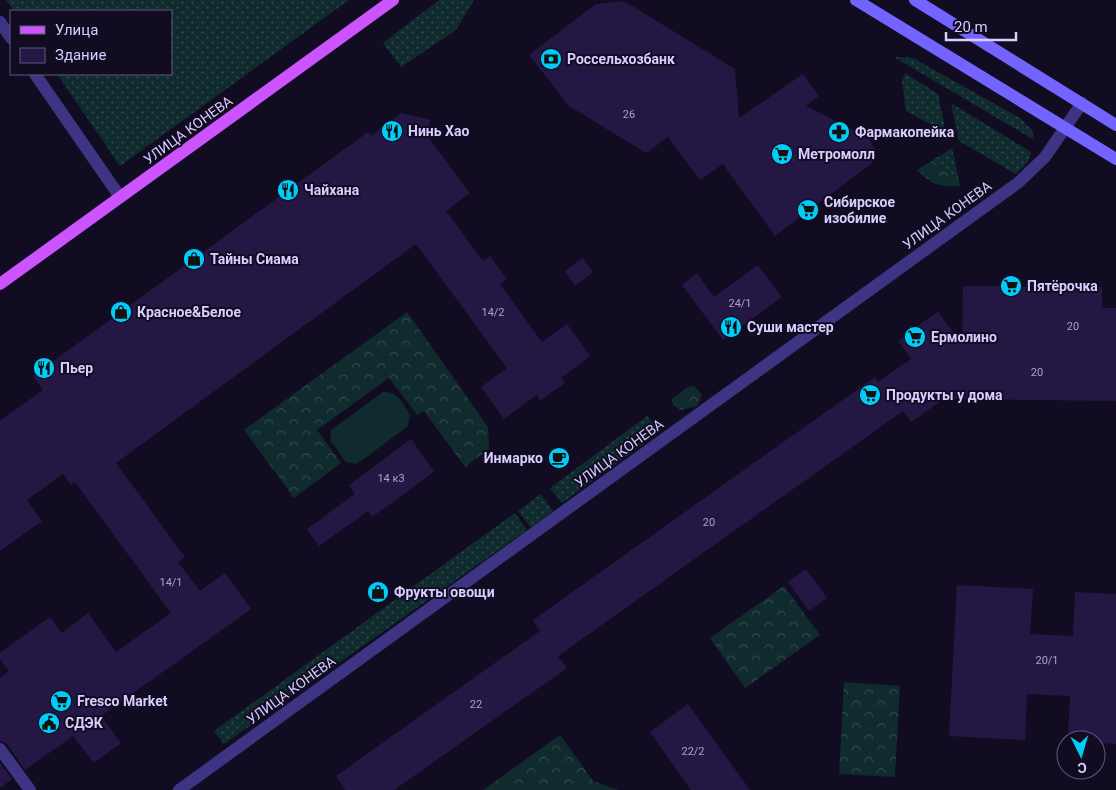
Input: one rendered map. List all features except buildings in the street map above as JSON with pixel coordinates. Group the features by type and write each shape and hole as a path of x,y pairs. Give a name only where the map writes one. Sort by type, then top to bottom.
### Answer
{"main road":[{"name":"УЛИЦА КОНЕВА","path":"0,284 394,0"},
{"path":"856,0 1116,159"},
{"path":"916,0 1116,124"}],"street":[{"path":"0,22 10,37"},
{"path":"37,75 120,197"},
{"name":"УЛИЦА КОНЕВА","path":"179,790 1019,182 1045,157 1082,103"},
{"path":"0,749 30,790"}],"green space":[{"path":"6,0 349,0 120,166 58,75 172,75 172,10 13,10"},
{"path":"439,0 474,0 456,30 401,67 383,43"},
{"path":"894,57 913,58 1020,118 1032,130 1034,140"},
{"path":"905,73 938,94 946,133 906,111 902,81"},
{"path":"951,103 1031,152 1028,162 1016,174 959,141"},
{"path":"952,148 960,186 936,184 921,175 917,170"},
{"path":"931,163 941,164 946,173 952,174 955,183 942,183 922,173 924,167"},
{"path":"407,312 488,427 489,449 465,467 424,411 417,415 389,378 317,430 341,463 294,498 244,430"},
{"path":"694,386 702,395 697,406 681,410 673,405 672,399 688,387"},
{"path":"383,392 396,396 403,403 410,415 408,426 356,464 346,462 330,440 331,430"},
{"path":"647,416 656,428 654,436 561,502 550,488"},
{"path":"541,494 553,511 531,528 518,511"},
{"path":"515,513 527,530 224,744 214,731"},
{"path":"784,586 820,635 745,688 710,638"},
{"path":"844,682 900,686 895,777 839,774"},
{"path":"560,735 593,781 618,790 483,790"}],"place":[{"name":"Россельхозбанк","path":"551,59"},
{"name":"Нинь Хао","path":"392,131"},
{"name":"Фармакопейка","path":"839,132"},
{"name":"Метромолл","path":"782,154"},
{"name":"Чайхана","path":"288,190"},
{"name":"Сибирское изобилие","path":"808,210"},
{"name":"Тайны Сиама","path":"194,259"},
{"name":"Пятёрочка","path":"1011,286"},
{"name":"Красное&Белое","path":"121,312"},
{"name":"Суши мастер","path":"731,327"},
{"name":"Ермолино","path":"915,337"},
{"name":"Пьер","path":"44,368"},
{"name":"Продукты у дома","path":"870,395"},
{"name":"Инмарко","path":"559,458"},
{"name":"Фрукты овощи","path":"378,592"},
{"name":"Fresco Market","path":"61,701"},
{"name":"СДЭК","path":"49,723"}]}
